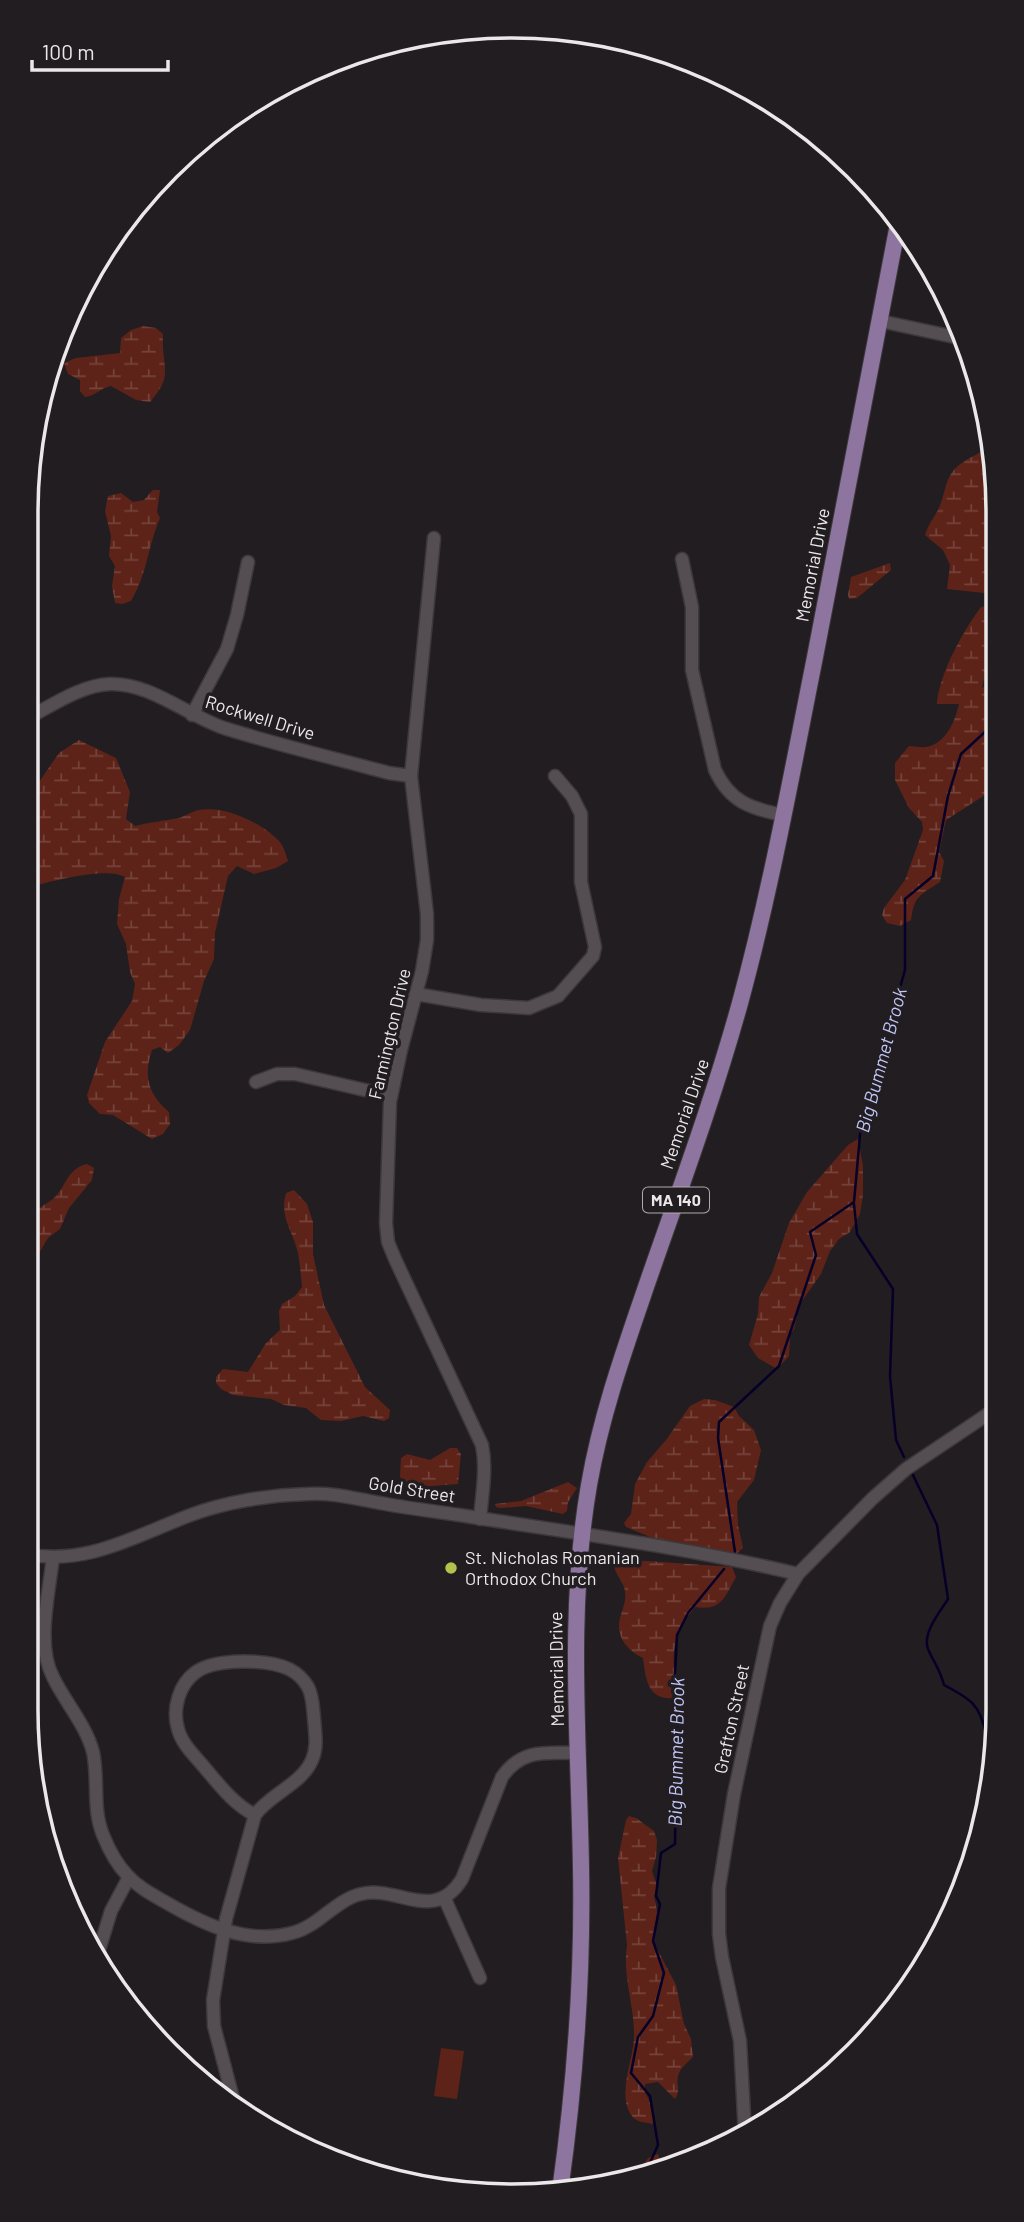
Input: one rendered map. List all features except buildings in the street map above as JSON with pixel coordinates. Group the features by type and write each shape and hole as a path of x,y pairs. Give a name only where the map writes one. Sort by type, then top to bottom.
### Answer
{"main road":[{"name":"Memorial Drive","path":"561,2180 571,2108 580,1979 576,1611 581,1533 593,1460 606,1408 731,1036 751,963 784,815 896,235"}],"street":[{"path":"880,321 951,336"},
{"name":"Farmington Drive","path":"435,538 411,776 427,928 426,955 391,1096 386,1211 388,1242 482,1445 485,1458 480,1518"},
{"path":"681,559 692,607 692,670 715,770 733,797 753,807 784,815"},
{"path":"192,715 227,649 248,562"},
{"name":"Rockwell Drive","path":"38,713 70,696 109,684 145,691 192,715 246,734 389,773 411,776"},
{"path":"416,994 481,1006 529,1008 558,996 593,956 595,947 581,882 581,814 572,796 555,776"},
{"path":"256,1082 277,1074 295,1074 391,1096"},
{"name":"Grafton Street","path":"744,2122 740,2041 719,1934 721,1866 770,1626 780,1602 798,1574 888,1483 906,1468 986,1415"},
{"name":"Gold Street","path":"38,1556 53,1558 82,1555 222,1505 306,1493 340,1495 581,1533 798,1574"},
{"path":"53,1558 44,1640 48,1668 90,1744 94,1760 95,1803 102,1833 129,1878 188,1915 223,1930 263,1936 294,1933 362,1893 421,1901 444,1897 458,1886 462,1879 502,1777 508,1769 530,1754 578,1752"},
{"path":"231,2091 213,2014 223,1930 255,1815 265,1803 299,1777 310,1764 316,1745 311,1693 301,1677 287,1668 250,1662 218,1663 197,1672 183,1688 176,1707 178,1728 188,1747 237,1804 255,1815"},
{"path":"101,1944 111,1910 129,1878"},
{"path":"444,1897 480,1978"}],"green space":[{"path":"143,326 156,328 163,334 165,377 150,402 136,400 111,386 85,397 80,391 80,380 68,374 64,363 76,358 120,353 121,338 131,330"},
{"path":"981,452 986,512 986,593 947,589 950,565 943,550 925,535 941,504 948,480 963,462"},
{"path":"153,490 160,490 157,512 160,518 141,581 131,601 115,603 112,586 115,566 109,556 111,536 105,511 108,496 121,493 133,502 144,500"},
{"path":"890,563 891,570 857,598 849,599 851,577"},
{"path":"986,606 986,675 982,688 986,685 986,793 946,820 939,852 944,861 940,882 919,897 911,920 900,926 887,923 882,915 884,908 905,880 923,830 922,822 909,808 895,780 895,763 909,746 933,745 948,731 959,704 937,704 942,680 953,653 981,607"},
{"path":"79,740 116,758 130,792 126,819 135,826 179,818 199,810 220,810 253,822 272,834 282,845 288,861 276,868 254,874 237,866 228,876 215,933 214,959 204,981 190,1030 179,1045 168,1053 160,1047 152,1050 149,1059 149,1084 156,1098 169,1112 170,1124 163,1134 152,1139 113,1115 100,1114 89,1103 87,1095 105,1042 132,1001 135,984 130,972 126,944 117,924 119,899 125,877 116,874 91,874 38,885 38,784 59,753"},
{"path":"858,1139 863,1166 860,1214 850,1232 839,1239 830,1251 821,1274 799,1305 794,1329 790,1334 789,1356 777,1369 758,1358 749,1345 758,1314 759,1297 772,1273 789,1223 807,1192 848,1145"},
{"path":"87,1164 94,1168 92,1180 69,1208 60,1229 48,1238 38,1255 38,1208 53,1199 71,1173"},
{"path":"294,1190 307,1204 313,1222 313,1254 324,1305 365,1387 390,1410 389,1418 384,1421 363,1416 341,1421 321,1420 306,1408 284,1405 271,1399 233,1395 216,1383 216,1377 223,1369 248,1372 266,1343 280,1330 279,1311 282,1304 295,1296 302,1287 298,1253 284,1210 286,1193"},
{"path":"704,1399 734,1407 739,1416 754,1430 761,1450 754,1480 737,1502 743,1548 735,1555 660,1544 626,1527 624,1523 631,1514 635,1484 647,1462 690,1406"},
{"path":"450,1448 457,1448 461,1454 458,1484 419,1487 407,1485 400,1477 401,1458 407,1454 430,1460"},
{"path":"568,1482 577,1488 563,1514 526,1506 500,1508 495,1504 521,1501"},
{"path":"618,1559 732,1567 736,1577 725,1597 711,1607 695,1607 680,1630 674,1650 676,1698 654,1693 647,1682 643,1658 629,1649 620,1635 619,1624 625,1596 614,1567 614,1562"},
{"path":"629,1816 654,1831 657,1840 652,1871 657,1886 654,1896 658,1916 654,1943 676,1985 684,2024 691,2039 693,2057 679,2073 675,2099 658,2082 645,2084 645,2092 653,2108 653,2124 634,2119 625,2096 634,2026 626,1969 627,1945 618,1858"},
{"path":"441,2048 464,2051 457,2099 434,2096"},
{"path":"658,2154 660,2159 644,2164 648,2158"}],"waterway":[{"name":"Big Bummet Brook","path":"735,1552 718,1438 719,1422 779,1366 816,1255 810,1232 854,1202 861,1124 905,970 905,899 933,876 948,796 961,754 986,731"},
{"path":"854,1204 857,1234 893,1289 890,1376 896,1440 904,1457"},
{"path":"912,1473 937,1525 948,1599 927,1636 928,1649 944,1685 972,1703 985,1729"},
{"name":"Big Bummet Brook","path":"650,2162 658,2145 650,2096 631,2073 638,2037 653,2016 664,1973 653,1941 660,1904 656,1896 661,1853 675,1844 677,1719 674,1691 677,1635 688,1613 724,1569"}],"place":[{"name":"St. Nicholas Romanian Orthodox Church","path":"451,1568"}]}
